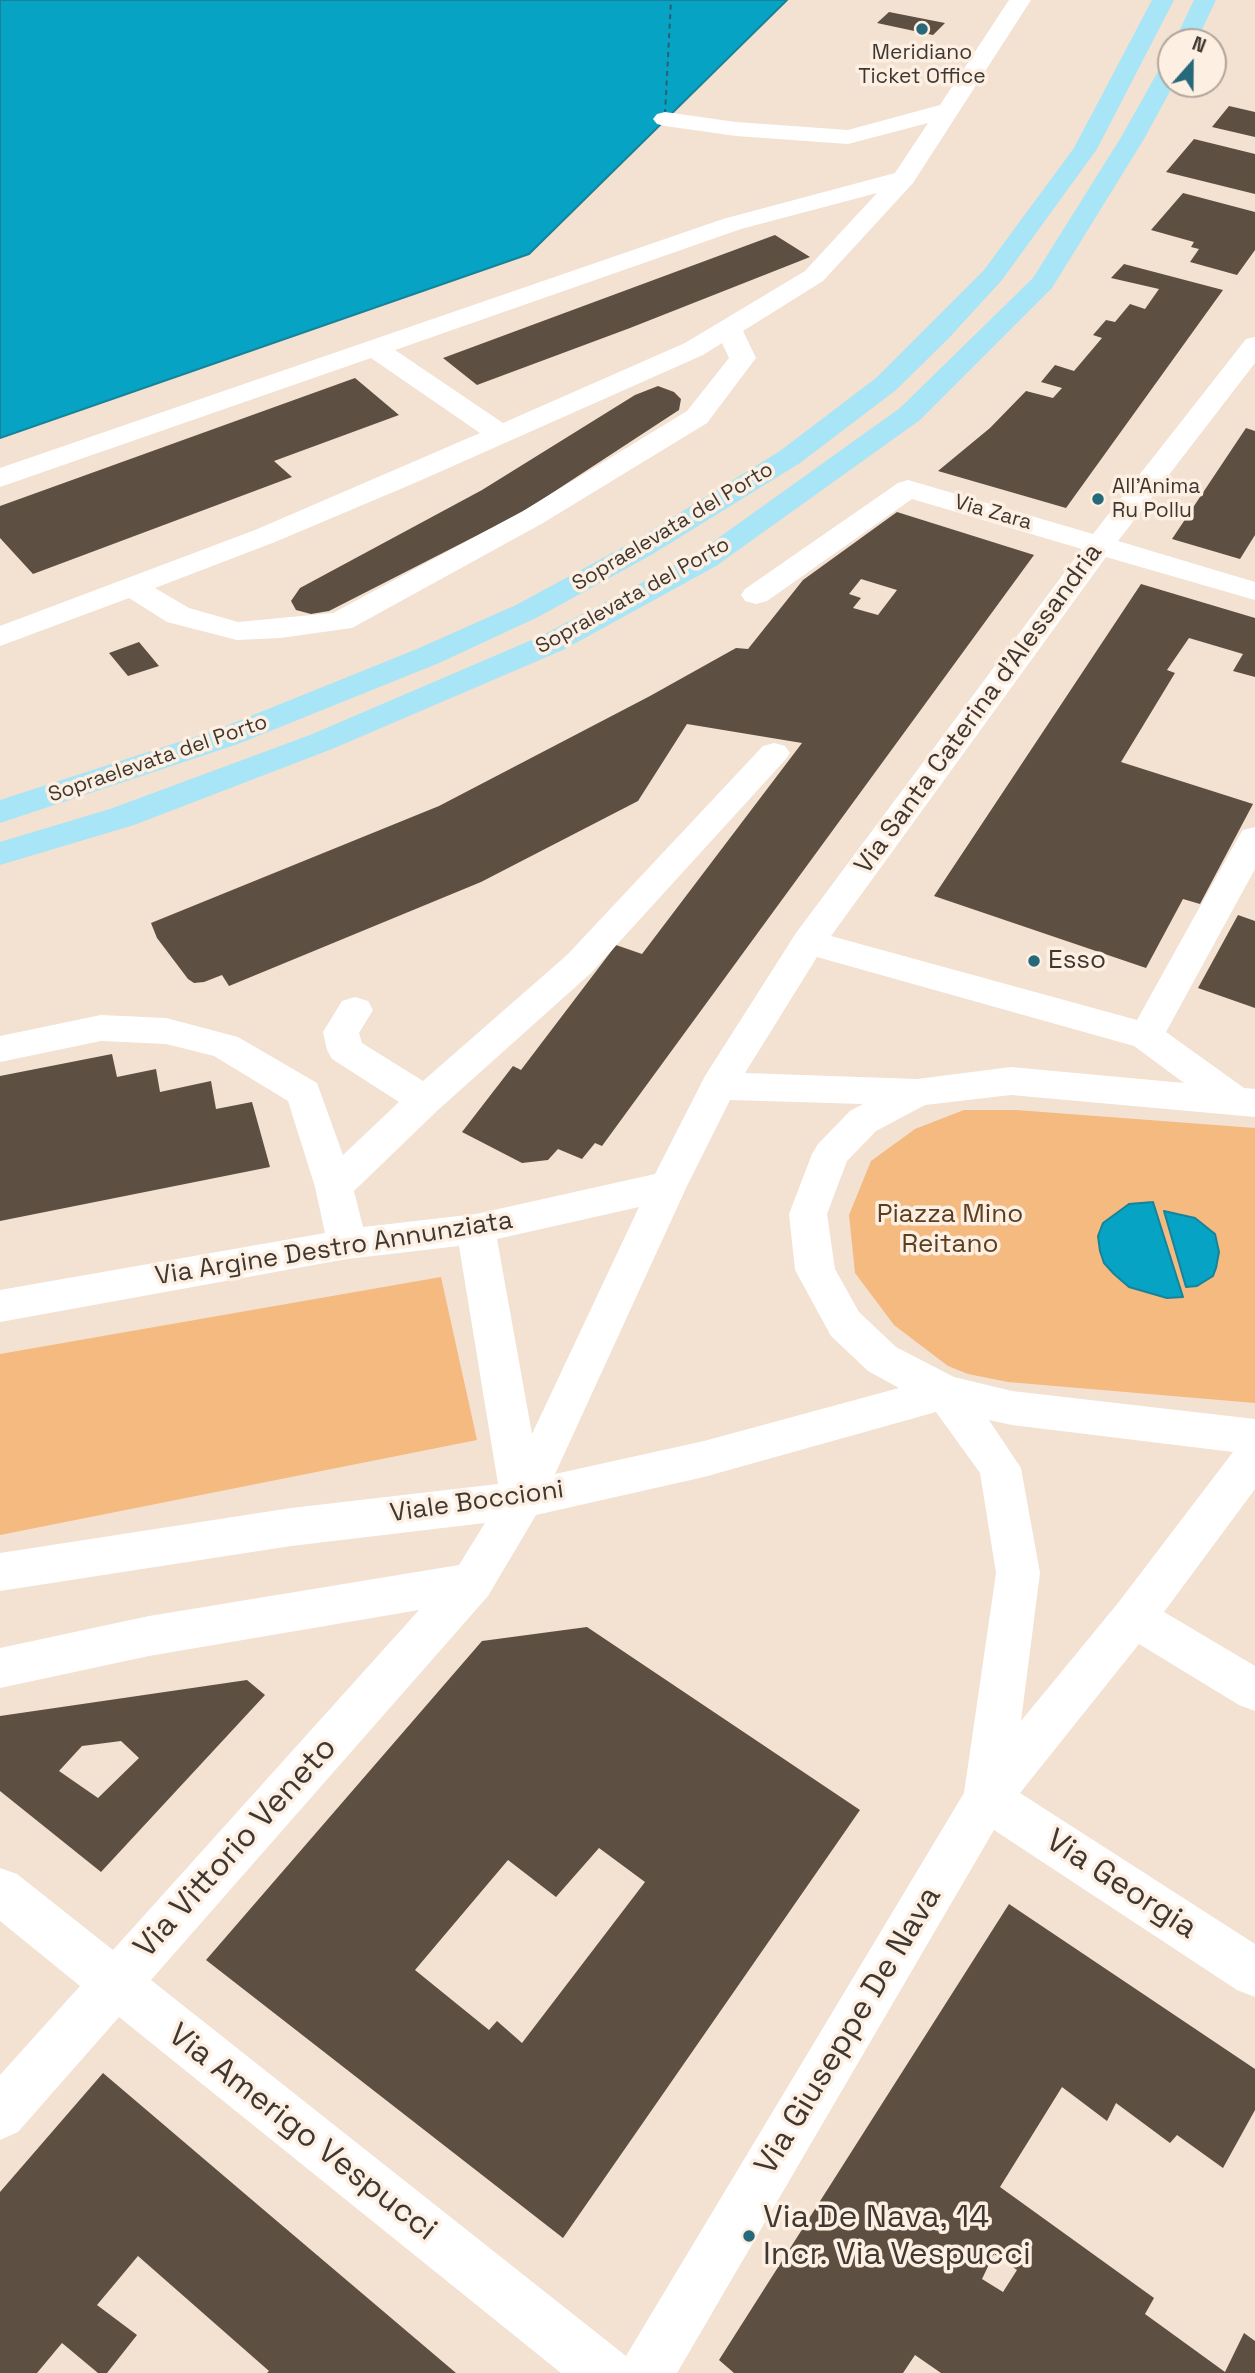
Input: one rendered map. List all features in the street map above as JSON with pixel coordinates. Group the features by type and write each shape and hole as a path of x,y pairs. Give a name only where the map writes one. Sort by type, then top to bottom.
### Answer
{"main road":[{"name":"Sopraelevata del Porto","path":"0,812 227,737 428,656 527,611 641,549 790,457 886,384 993,275 1085,149 1163,0"},
{"path":"1192,28 1205,0"},
{"name":"Sopralevata del Porto","path":"0,855 122,817 321,742 552,643 706,560 910,414 1042,282 1132,139 1157,93"}],"street":[{"path":"0,637 276,531 694,349 814,276 904,178 1020,0"},
{"path":"665,120 736,129 848,137 948,110"},
{"path":"0,478 732,224 904,178"},
{"path":"131,587 178,615 237,631 280,629 341,621 533,517 697,418 743,358 728,328"},
{"name":"Via Santa Caterina d'Alessandria","path":"668,1186 718,1086 808,942 1100,545 1255,345"},
{"path":"374,348 500,435"},
{"name":"Via Zara","path":"756,595 908,489 1255,591"},
{"path":"334,1187 425,1100 579,964 775,753"},
{"path":"1146,1036 1255,838"},
{"path":"808,942 1146,1036 1246,1103"},
{"path":"355,1010 341,1032 345,1050 425,1100"},
{"path":"0,1049 101,1028 166,1031 225,1046 304,1093 334,1187 346,1244"},
{"path":"718,1086 918,1093 1011,1081 1246,1103"},
{"path":"918,1093 863,1121 831,1154 807,1214 815,1270 845,1324 882,1359 945,1392 1012,1408 1255,1437"},
{"name":"Via Argine Destro Annunziata","path":"0,1306 346,1244 476,1229 668,1186"},
{"name":"Via Vittorio Veneto","path":"0,2114 472,1582 522,1500 668,1186"},
{"path":"476,1229 522,1500"},
{"name":"Viale Boccioni","path":"0,1572 291,1527 522,1500 704,1458 945,1392"},
{"name":"Via Giuseppe De Nava","path":"945,1392 1000,1468 1018,1573 987,1798"},
{"name":"Via Giuseppe De Nava","path":"646,2373 987,1798 1134,1617 1255,1456"},
{"path":"0,1668 149,1636 472,1582"},
{"path":"1134,1617 1255,1690"},
{"name":"Via Georgia","path":"987,1798 1255,1973"},
{"name":"Via Amerigo Vespucci","path":"0,1891 605,2373"}],"green space":[{"name":"Piazza Mino Reitano","path":"964,1110 1016,1110 1255,1128 1255,1403 1008,1382 968,1374 948,1366 894,1325 855,1273 849,1215 871,1161 915,1129","holes":["1211,1229 1218,1243 1218,1260 1213,1276 1197,1286"]},
{"path":"441,1277 477,1440 0,1535 0,1354"}],"water":[{"path":"0,0 787,0 529,254 0,438"},
{"path":"1153,1202 1183,1297 1167,1298 1129,1287 1104,1263 1100,1251 1098,1236 1103,1223 1129,1204"},
{"path":"1164,1211 1195,1218 1215,1234 1219,1252 1216,1268 1213,1276 1197,1286 1186,1287"}],"building":[{"name":"Meridiano Ticket Office","path":"889,12 945,23 933,35 877,23"},
{"path":"1229,106 1255,112 1255,137 1212,127"},
{"path":"1194,139 1255,154 1255,194 1166,172"},
{"path":"1183,193 1255,212 1255,250 1237,275 1190,262 1199,249 1191,247 1194,242 1151,230"},
{"path":"775,235 810,257 477,385 443,358"},
{"path":"1124,264 1223,290 1066,508 938,471 990,428 1026,391 1053,398 1062,388 1041,382 1055,365 1074,371 1102,338 1093,335 1106,320 1115,322 1130,304 1145,309 1159,289 1111,278"},
{"path":"355,378 399,415 274,461 292,477 33,574 0,538 0,506"},
{"path":"658,386 674,392 681,399 679,410 523,512 329,611 311,614 296,610 291,601 300,588 482,490 635,395"},
{"path":"1246,428 1255,431 1255,535 1240,559 1172,539"},
{"path":"897,512 1034,555 602,1146 595,1143 582,1159 558,1149 548,1160 522,1163 462,1132 513,1066 521,1070 616,945 642,954 802,743 687,724 638,801 481,882 229,986 222,975 204,982 194,983 188,979 157,938 151,923 439,806 736,648 748,649 803,580","holes":["861,579 897,590 878,615 853,608 861,598 849,594"]},
{"path":"1141,584 1255,618 1255,677 1233,671 1243,654 1189,638 1167,670 1175,673 1121,762 1253,804 1200,904 1183,899 1146,968 934,896"},
{"path":"139,642 159,666 128,676 109,653"},
{"path":"1238,915 1255,921 1255,1008 1198,988"},
{"path":"112,1054 117,1077 156,1069 160,1092 211,1081 216,1109 252,1102 270,1167 0,1221 0,1076"},
{"path":"587,1627 860,1810 563,2238 206,1960 482,1641","holes":["599,1848 645,1882 522,2043 497,2021 489,2030 415,1970 508,1860 556,1897"]},
{"path":"247,1680 265,1695 101,1872 0,1791 0,1716","holes":["121,1741 139,1758 98,1798 59,1771 82,1746"]},
{"path":"1009,1904 1255,2069 1255,2110 1223,2168 1177,2135 1170,2143 1116,2103 1107,2121 1062,2087 1000,2187 1154,2298 1145,2314 1225,2372 1244,2333 1255,2341 1255,2373 941,2373 915,2355 903,2373 734,2373 719,2360","holes":["994,2254 1017,2270 1003,2292 982,2279"]},
{"path":"103,2073 456,2373 267,2373 269,2371 138,2256 97,2305 137,2335 107,2373 98,2373 62,2343 37,2373 0,2373 0,2192"}],"ferry route":[{"path":"665,114 671,0"}],"place":[{"name":"Meridiano Ticket Office","path":"922,29"},
{"name":"All'Anima Ru Pollu","path":"1098,499"},
{"name":"Esso","path":"1034,961"},
{"name":"Via De Nava, 14 Incr. Via Vespucci","path":"749,2236"}]}
